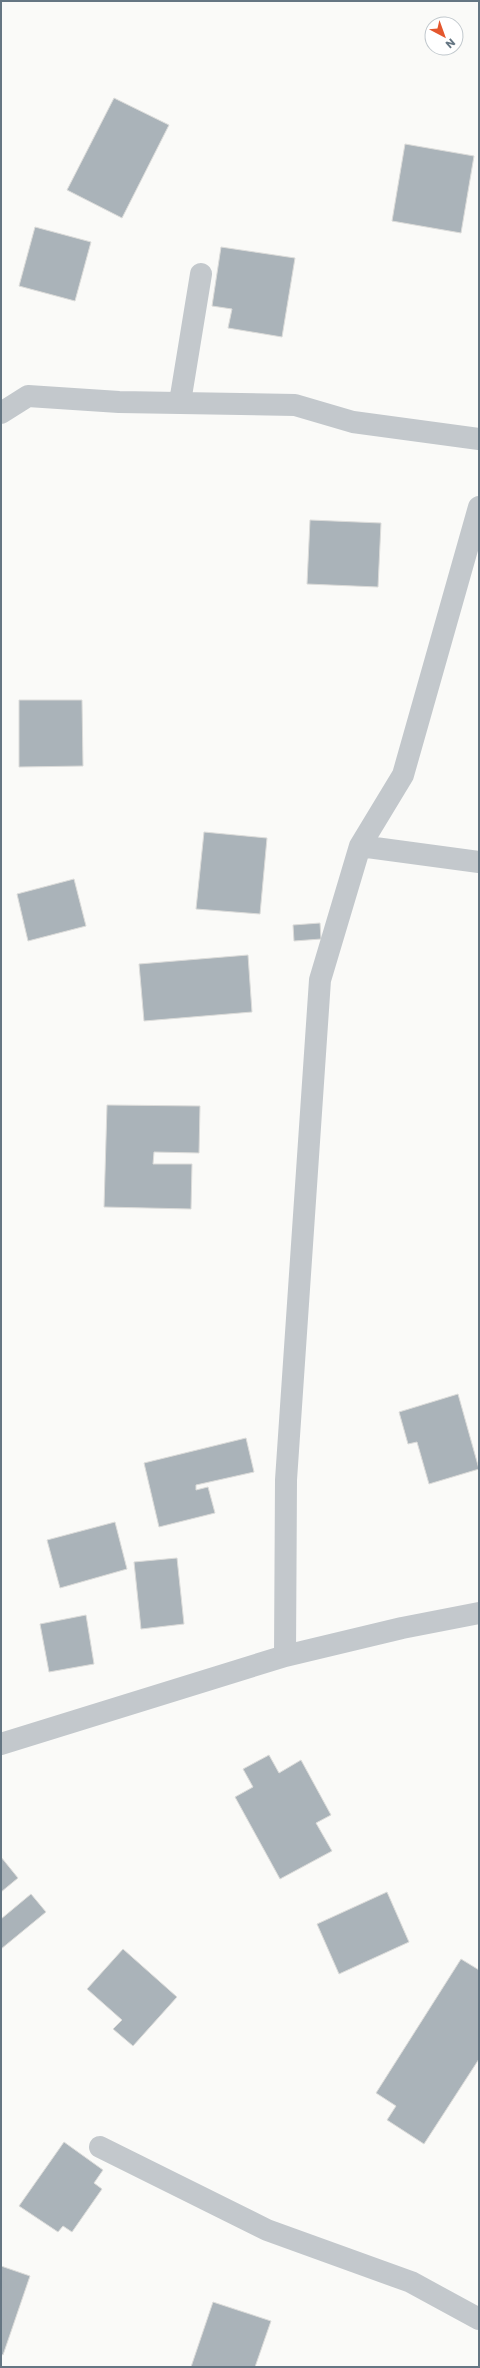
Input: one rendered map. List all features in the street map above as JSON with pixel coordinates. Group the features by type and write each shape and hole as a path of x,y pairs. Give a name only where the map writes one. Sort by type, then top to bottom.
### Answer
{"street":[{"path":"180,402 201,274"},
{"path":"1,413 28,396 119,402 295,405 353,422 479,439"},
{"path":"284,1656 286,1480 320,980 360,846 403,775 479,507"},
{"path":"360,846 479,862"},
{"path":"1,1744 284,1656 402,1628 479,1613"},
{"path":"100,2147 267,2230 411,2282 479,2318"}],"building":[{"path":"114,98 169,125 122,218 67,190"},
{"path":"405,144 474,156 461,233 392,221"},
{"path":"35,227 91,242 75,301 19,286"},
{"path":"221,247 295,258 282,337 228,328 232,309 212,306"},
{"path":"310,520 381,523 378,587 307,584"},
{"path":"19,700 82,700 83,766 19,767"},
{"path":"204,832 267,838 260,914 196,909"},
{"path":"74,879 86,926 28,941 17,894"},
{"path":"320,923 321,939 294,941 293,925"},
{"path":"248,955 252,1012 144,1021 139,964"},
{"path":"107,1105 200,1106 199,1153 154,1152 153,1164 192,1164 191,1209 104,1207"},
{"path":"458,1394 479,1469 429,1484 417,1442 408,1444 399,1412"},
{"path":"246,1438 254,1472 196,1485 196,1490 208,1487 215,1513 159,1527 144,1463"},
{"path":"115,1522 127,1569 60,1588 47,1540"},
{"path":"177,1558 184,1624 141,1629 134,1562"},
{"path":"86,1615 94,1664 49,1672 40,1624"},
{"path":"269,1755 279,1773 301,1760 331,1815 316,1823 332,1851 280,1879 235,1797 253,1787 243,1769"},
{"path":"1,1857 18,1878 1,1892"},
{"path":"387,1892 409,1942 339,1974 317,1924"},
{"path":"31,1894 46,1912 1,1949 1,1919"},
{"path":"123,1949 177,1997 133,2046 113,2029 122,2020 87,1989"},
{"path":"461,1959 479,1970 479,2059 424,2144 387,2120 396,2106 376,2093"},
{"path":"64,2142 103,2170 94,2183 102,2189 72,2232 63,2226 58,2232 19,2206"},
{"path":"1,2266 30,2276 3,2355 1,2354"},
{"path":"213,2302 271,2321 255,2367 191,2367"}]}
